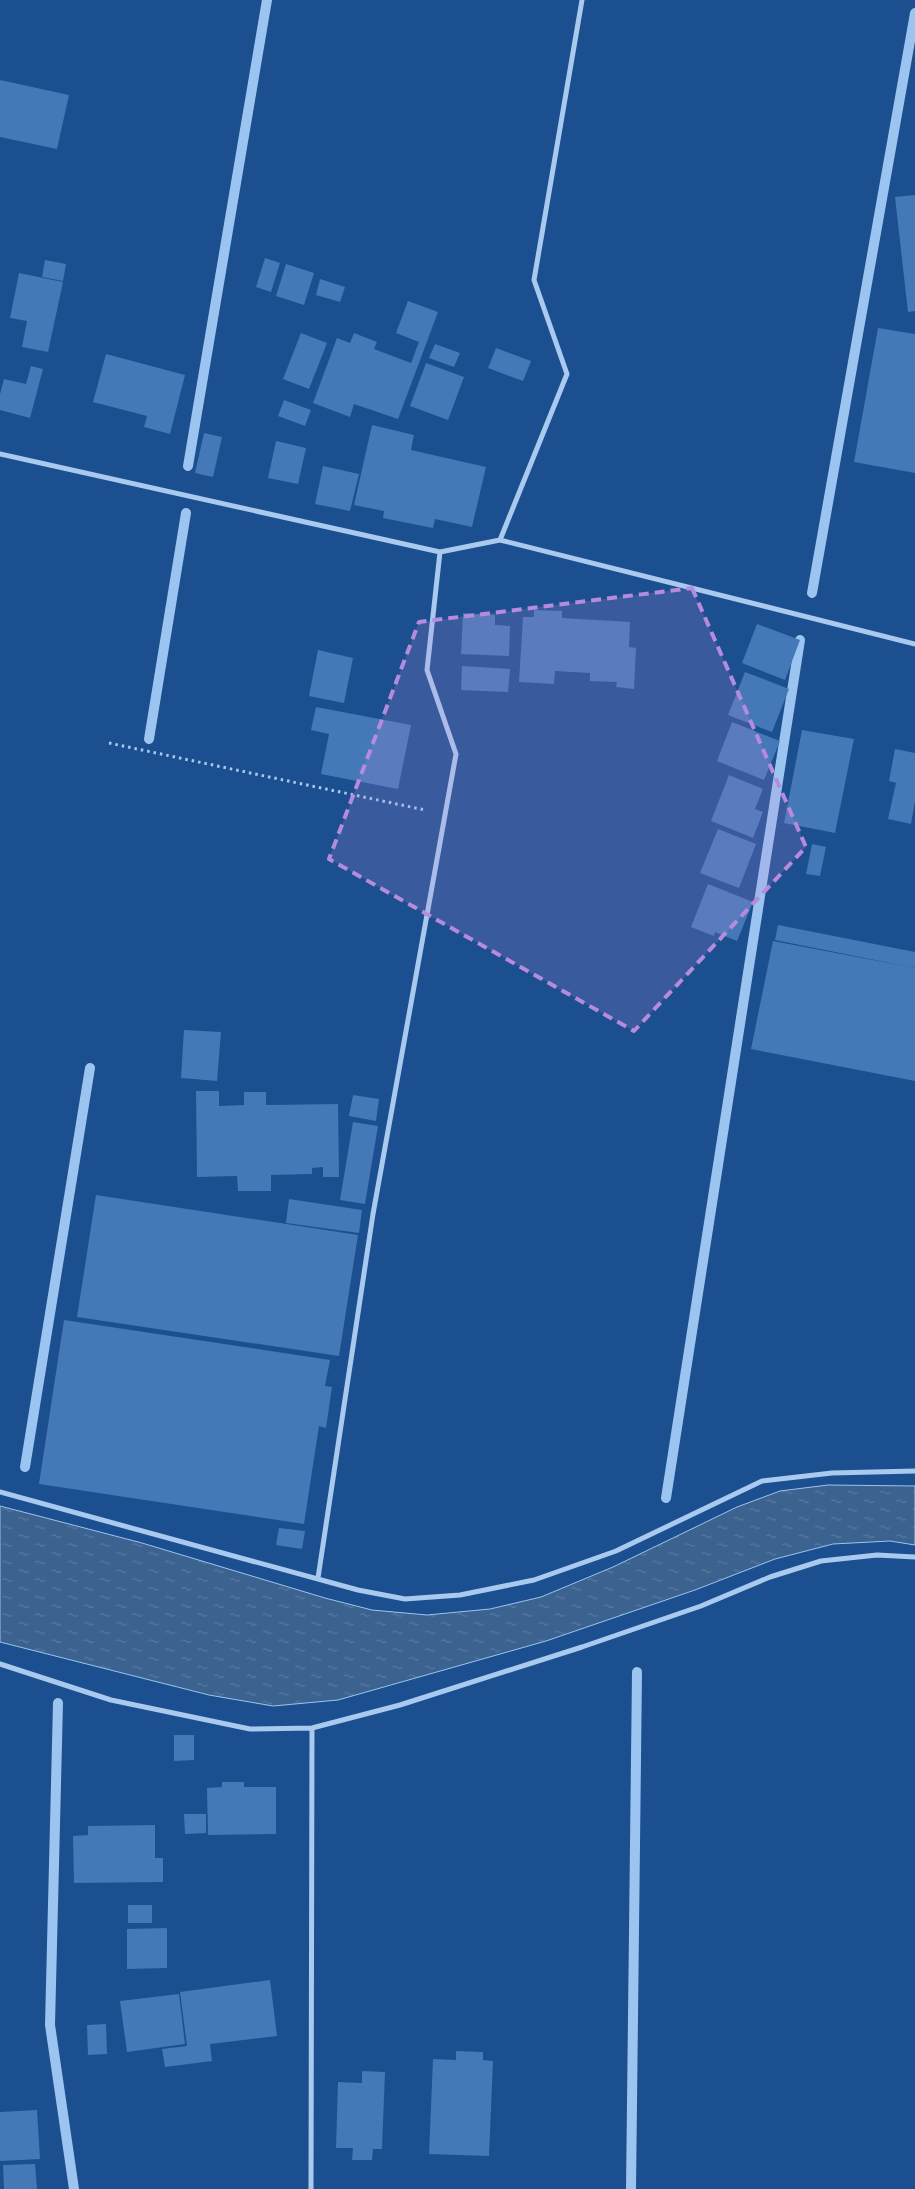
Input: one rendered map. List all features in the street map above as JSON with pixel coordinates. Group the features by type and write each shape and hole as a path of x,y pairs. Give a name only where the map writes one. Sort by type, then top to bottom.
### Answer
{"street":[{"path":"500,540 567,374 534,280 582,0"},
{"path":"0,454 440,552 500,540 915,644"},
{"path":"318,1578 373,1214 456,754 427,670 440,552"},
{"path":"0,1492 358,1590 405,1599 460,1595 534,1580 616,1551 762,1481 832,1473 915,1471"},
{"path":"0,1664 111,1700 250,1729 312,1728 400,1705 582,1647 701,1606 770,1578 821,1561 877,1555 915,1557"},
{"path":"310,2189 312,1728"}],"path":[{"path":"109,743 445,814"}],"highlighted area":[{"path":"692,588 806,847 634,1031 329,859 419,622"}],"water":[{"path":"828,1485 915,1486 915,1545 890,1541 833,1544 775,1559 695,1590 546,1641 338,1700 273,1706 209,1695 0,1642 0,1506 142,1543 325,1598 372,1610 427,1615 490,1609 541,1597 613,1567 737,1507 780,1491"}],"building":[{"path":"0,80 69,95 57,149 0,137"},
{"path":"915,195 915,311 908,312 895,197"},
{"path":"265,258 280,263 271,292 256,287"},
{"path":"45,260 66,264 63,281 42,277"},
{"path":"286,264 314,273 304,305 276,296"},
{"path":"19,273 63,282 48,352 22,347 27,321 10,318"},
{"path":"320,279 345,287 340,302 316,295"},
{"path":"408,301 438,312 398,419 354,404 350,417 313,403 337,338 350,343 354,333 377,342 374,349 411,363 419,342 396,333"},
{"path":"878,328 915,334 915,473 854,462"},
{"path":"301,333 327,343 309,389 283,379"},
{"path":"435,344 460,353 454,367 429,358"},
{"path":"496,348 531,361 523,381 488,368"},
{"path":"106,354 185,375 170,434 144,427 147,416 93,402"},
{"path":"426,363 464,377 448,420 410,406"},
{"path":"31,366 43,369 30,418 0,410 0,394 4,379 26,384"},
{"path":"284,400 311,410 305,426 278,416"},
{"path":"372,425 414,435 411,450 486,467 472,527 435,519 433,528 383,518 384,511 354,505"},
{"path":"204,433 222,437 213,477 195,473"},
{"path":"276,441 306,448 298,484 268,478"},
{"path":"323,466 359,474 350,511 315,504"},
{"path":"534,610 562,611 562,618 630,622 629,647 636,648 634,689 616,687 617,682 590,681 590,673 555,671 554,684 519,682 523,617 534,617"},
{"path":"463,613 495,615 495,625 510,626 509,656 461,654"},
{"path":"757,624 800,640 785,680 742,663"},
{"path":"318,650 353,658 344,703 309,696"},
{"path":"462,666 510,669 508,692 461,690"},
{"path":"745,672 789,689 772,732 728,715"},
{"path":"316,707 411,725 398,789 321,774 329,734 311,730"},
{"path":"732,722 780,741 764,780 717,761"},
{"path":"802,730 854,739 835,833 784,823"},
{"path":"895,749 915,753 915,801 911,824 888,819 896,783 889,781"},
{"path":"729,775 763,789 755,809 763,812 753,838 711,821"},
{"path":"718,829 756,844 739,888 700,873"},
{"path":"812,844 826,847 820,876 806,874"},
{"path":"708,884 753,902 737,941 715,932 714,936 691,927"},
{"path":"778,925 915,952 915,968 775,940"},
{"path":"773,941 915,968 915,1081 751,1049"},
{"path":"184,1030 221,1032 217,1081 181,1078"},
{"path":"196,1091 219,1091 219,1106 244,1105 244,1092 266,1092 266,1105 338,1104 339,1177 323,1177 323,1167 312,1168 312,1174 271,1175 271,1191 238,1191 237,1176 197,1177"},
{"path":"353,1095 379,1099 376,1121 349,1116"},
{"path":"353,1122 378,1126 365,1204 340,1200"},
{"path":"96,1195 358,1235 339,1356 77,1317"},
{"path":"289,1199 362,1210 359,1233 286,1223"},
{"path":"64,1320 330,1360 325,1386 332,1387 326,1428 319,1426 304,1524 39,1484"},
{"path":"279,1528 305,1531 302,1549 276,1545"},
{"path":"174,1735 194,1735 194,1760 174,1761"},
{"path":"222,1782 244,1782 244,1787 276,1787 276,1834 208,1835 207,1788 222,1787"},
{"path":"184,1814 206,1814 206,1833 185,1834"},
{"path":"155,1825 155,1858 163,1858 163,1882 74,1883 73,1836 88,1835 88,1826"},
{"path":"128,1905 152,1905 152,1923 128,1923"},
{"path":"167,1928 167,1968 127,1969 127,1929"},
{"path":"270,1980 277,2036 210,2044 212,2061 165,2067 162,2049 187,2046 180,1992"},
{"path":"179,1994 185,2044 127,2052 120,2001"},
{"path":"106,2024 107,2054 88,2055 87,2025"},
{"path":"456,2051 483,2052 483,2060 493,2061 489,2156 429,2154 433,2059 456,2060"},
{"path":"362,2071 385,2072 382,2149 373,2149 372,2160 352,2160 353,2148 336,2148 338,2082 362,2083"},
{"path":"37,2110 40,2159 0,2161 0,2112"},
{"path":"35,2164 37,2189 4,2189 3,2165"}],"waterway":[{"path":"188,466 267,0"},
{"path":"812,593 915,13"},
{"path":"149,739 186,513"},
{"path":"666,1498 800,640"},
{"path":"25,1467 90,1068"},
{"path":"631,2189 637,1672"},
{"path":"58,1703 50,2025 74,2189"}]}
